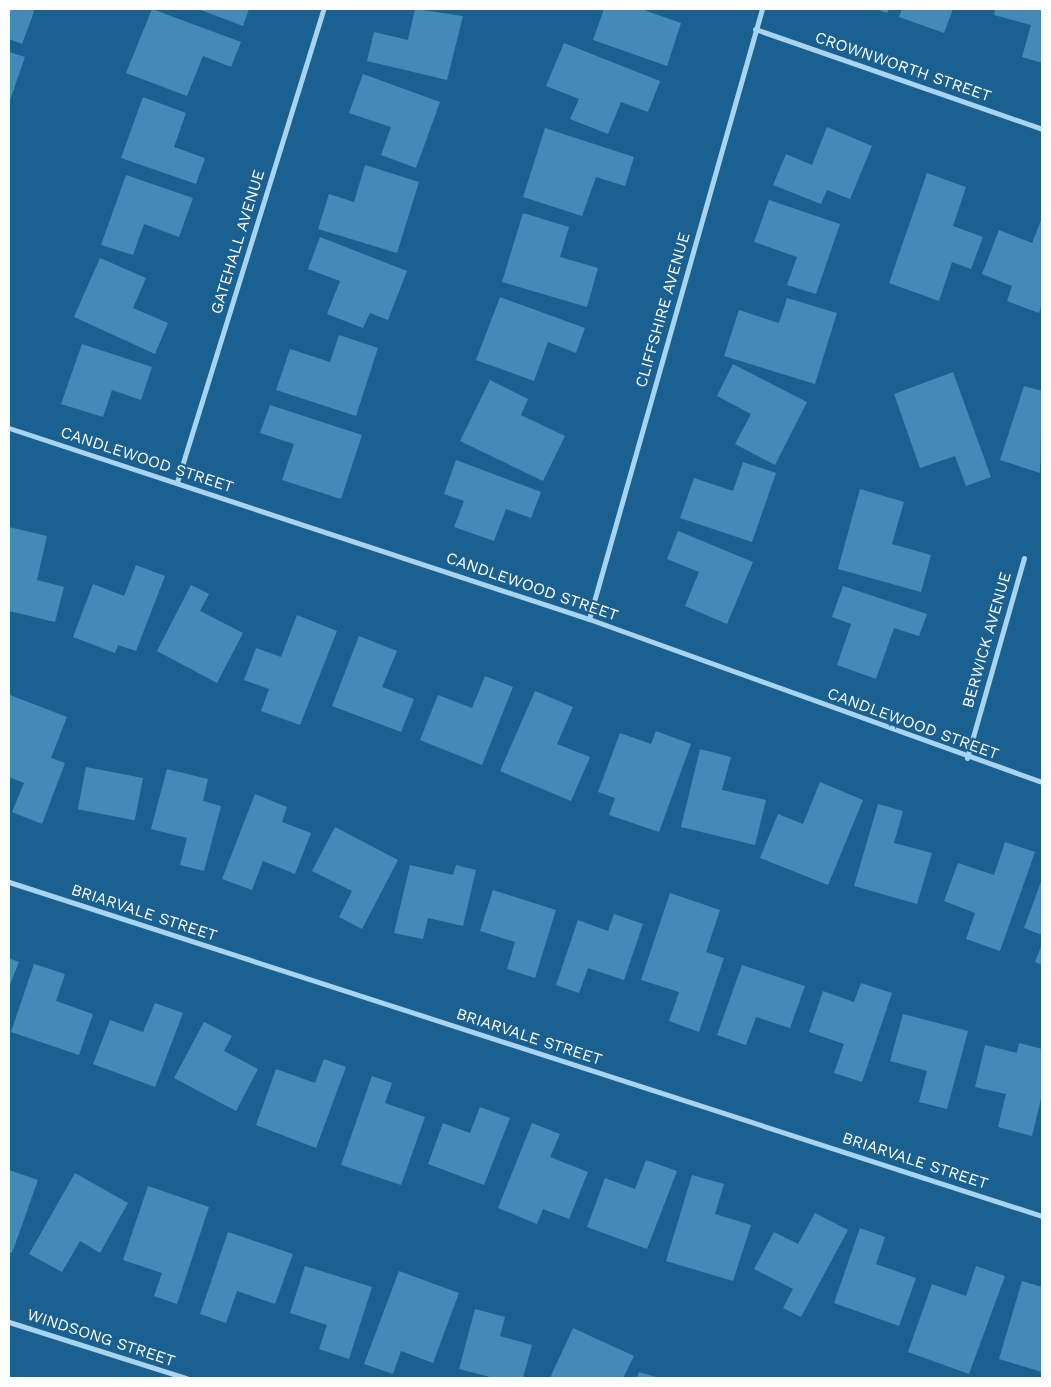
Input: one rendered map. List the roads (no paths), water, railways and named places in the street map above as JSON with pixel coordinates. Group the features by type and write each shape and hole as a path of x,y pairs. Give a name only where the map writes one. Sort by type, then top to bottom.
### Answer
{"street":[{"name":"GATEHALL AVENUE","path":"178,482 322,9"},
{"name":"CLIFFSHIRE AVENUE","path":"589,619 762,9"},
{"name":"CROWNWORTH STREET","path":"755,29 1042,129"},
{"name":"CANDLEWOOD STREET","path":"9,428 178,482 589,619 967,758 1042,782"},
{"name":"BERWICK AVENUE","path":"967,758 1024,558"},
{"name":"BRIARVALE STREET","path":"9,882 1042,1216"},
{"name":"WINDSONG STREET","path":"9,1322 186,1378"}]}
